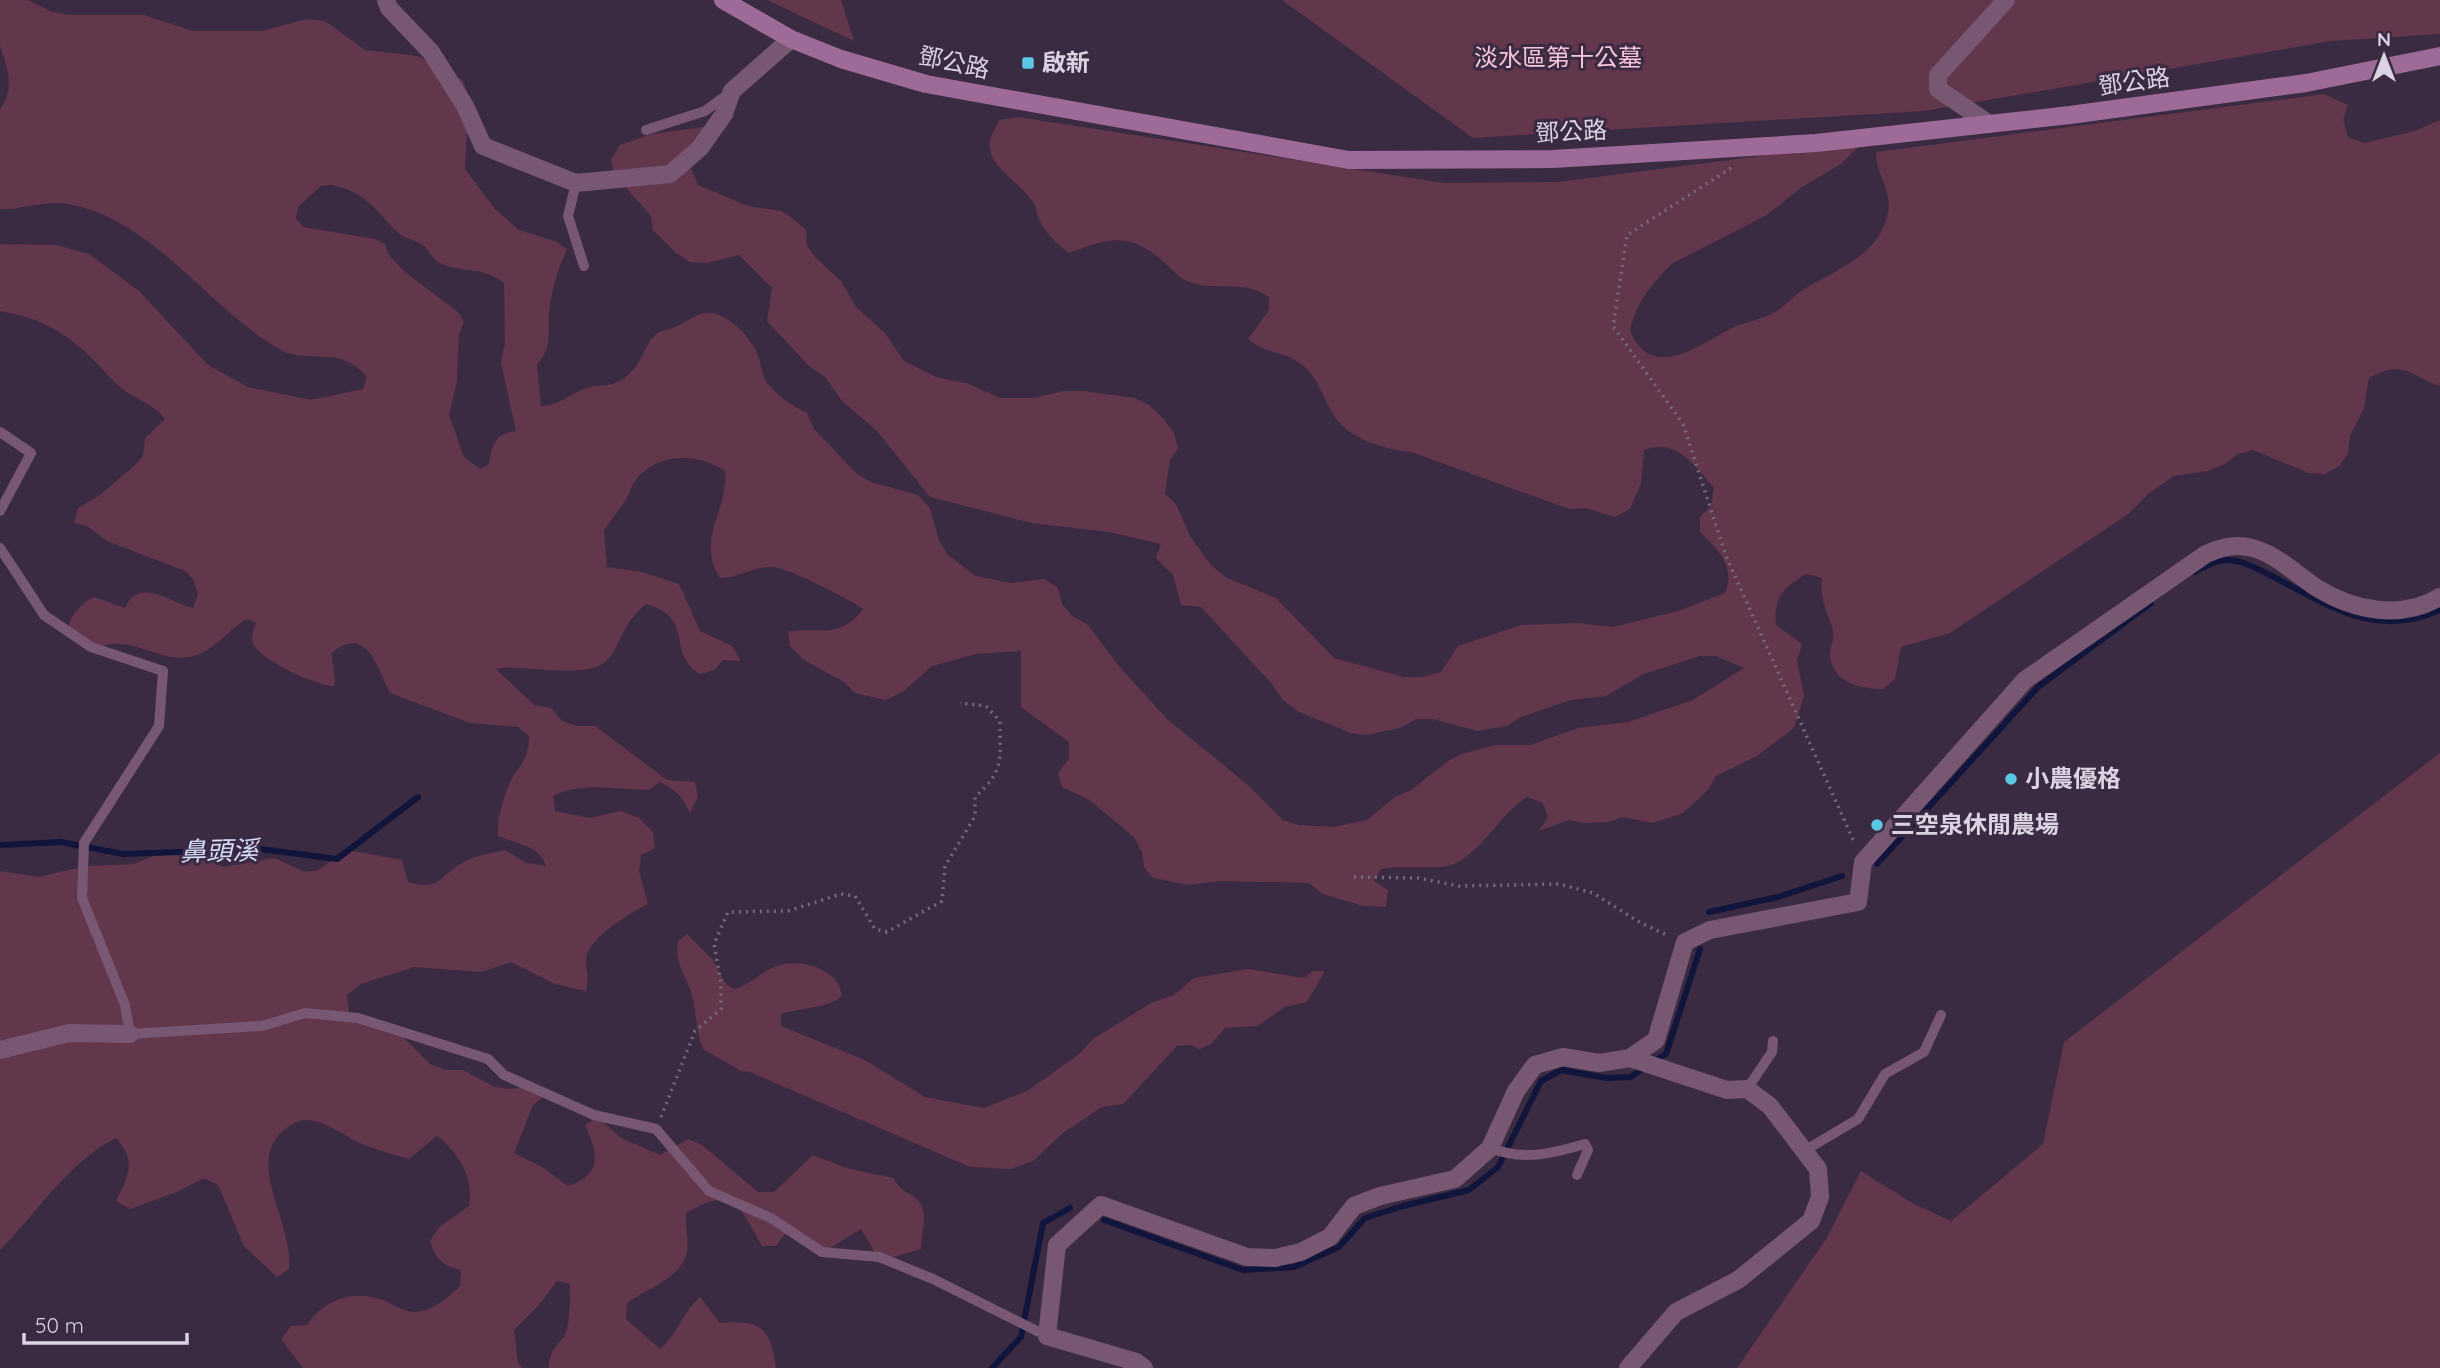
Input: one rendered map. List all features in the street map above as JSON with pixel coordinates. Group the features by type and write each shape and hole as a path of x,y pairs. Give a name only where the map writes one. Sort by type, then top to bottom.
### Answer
{"street":[{"path":"386,0 389,8 431,52 465,106 483,146 576,183 670,174 700,148 724,114 732,91 791,39"},
{"name":"鄧公路","path":"723,0 791,39 841,59 926,84 1349,160 1553,159 1816,143 1989,124 2306,83 2440,56"},
{"path":"1989,124 1938,89 1938,75 2006,0"},
{"path":"1144,1368 1136,1362 1047,1336 1057,1245 1101,1205 1247,1257 1275,1258 1301,1252 1330,1237 1354,1206 1380,1196 1455,1179 1490,1148 1516,1091 1535,1065 1563,1057 1599,1063 1630,1058 1656,1040 1685,943 1710,930 1858,902 1863,862 2025,680 2206,554 2228,546 2249,547 2276,558 2318,589 2350,605 2382,611 2411,609 2440,597"},
{"path":"0,1050 69,1033 130,1034"},
{"path":"1628,1368 1676,1312 1738,1280 1811,1221 1820,1197 1818,1169 1770,1106 1747,1089 1727,1090 1630,1058"}],"lane":[{"path":"646,131 705,111 732,91"},
{"path":"576,183 568,216 584,266"},
{"path":"0,432 31,453 0,511"},
{"path":"0,548 44,615 91,647 163,671 159,726 84,843 82,898 125,1005 130,1034 262,1026 306,1013 358,1018 488,1059 504,1076 594,1115 656,1129 709,1191 771,1218 822,1252 879,1257 933,1279 1047,1336"},
{"path":"1804,1151 1858,1119 1885,1074 1924,1052 1941,1016"},
{"path":"1747,1089 1772,1052 1773,1041"},
{"path":"1490,1148 1514,1157 1552,1153 1585,1144 1588,1150 1577,1175"}],"path":[{"path":"1732,167 1627,235 1613,326 1683,424 1726,556 1863,862"},
{"path":"656,1129 695,1031 721,1009 721,984 714,944 729,912 788,911 841,894 855,896 875,929 887,932 942,901 945,866 975,816 975,797 995,779 1000,755 1000,721 986,706 960,703"},
{"path":"1354,877 1418,878 1459,886 1559,884 1593,892 1640,923 1685,943"}],"green space":[{"path":"0,0 27,0 53,12 70,15 144,15 193,31 262,31 307,19 325,21 365,50 418,56 463,80 469,98 465,169 495,209 519,230 555,241 567,249 551,297 547,346 537,365 541,406 559,402 591,387 619,382 637,365 651,340 661,331 702,314 723,316 738,327 750,341 758,355 764,378 773,389 807,413 814,429 856,473 871,482 918,495 930,508 939,541 948,555 976,576 1011,583 1044,579 1058,588 1062,604 1072,616 1088,625 1118,665 1167,719 1248,785 1283,820 1299,825 1334,827 1367,820 1395,797 1411,790 1448,761 1462,754 1495,745 1530,745 1578,728 1628,722 1693,700 1744,668 1716,656 1700,656 1644,674 1606,696 1571,700 1521,717 1507,726 1478,731 1432,719 1416,719 1400,728 1367,735 1351,733 1299,712 1283,700 1272,684 1201,607 1181,605 1173,575 1156,558 1161,544 1109,532 1032,523 930,497 877,431 842,401 825,377 809,366 767,321 772,288 739,255 707,263 690,262 676,253 653,230 651,216 614,174 611,159 620,145 651,134 704,127 718,134 690,167 698,185 748,206 781,211 795,220 806,230 807,246 816,258 841,281 856,307 885,333 904,361 936,377 969,384 1000,398 1032,398 1065,391 1083,391 1135,398 1149,405 1174,433 1178,448 1170,460 1165,494 1176,504 1190,536 1211,565 1227,578 1276,598 1334,658 1404,677 1423,677 1441,672 1458,646 1521,625 1578,623 1613,627 1678,611 1725,593 1728,575 1724,559 1700,532 1700,517 1711,506 1714,488 1692,463 1675,451 1656,447 1644,450 1641,483 1630,509 1615,517 1585,508 1569,509 1411,452 1380,446 1359,437 1341,425 1306,368 1294,359 1260,347 1248,339 1269,310 1269,297 1250,288 1200,285 1186,281 1152,252 1129,242 1107,241 1069,253 1060,246 1042,226 1035,205 1027,194 993,158 990,147 992,135 1000,120 1018,117 1444,183 1557,182 1862,143 1841,164 1802,187 1767,215 1673,263 1665,271 1641,302 1630,331 1644,351 1651,355 1671,357 1692,350 1735,327 1775,312 1800,292 1858,258 1868,249 1883,228 1889,206 1876,152 2324,94 2348,105 2343,120 2348,137 2364,143 2415,131 2440,120 2440,386 2399,369 2381,372 2369,378 2364,408 2350,436 2348,454 2339,466 2325,474 2309,473 2253,450 2238,454 2225,464 2208,471 2174,476 2148,494 2127,515 1950,633 1901,647 1895,679 1883,689 1848,682 1835,671 1830,653 1833,631 1823,599 1822,578 1806,574 1781,595 1775,616 1776,625 1802,644 1797,660 1804,696 1794,728 1757,756 1716,776 1708,790 1683,813 1653,823 1622,817 1609,822 1585,823 1569,820 1539,831 1548,817 1543,803 1527,797 1509,812 1477,847 1458,862 1442,867 1381,869 1374,881 1388,890 1386,907 1363,906 1323,894 1309,883 1220,881 1188,885 1153,878 1144,867 1142,852 1134,837 1088,799 1062,787 1058,773 1069,759 1069,742 1021,707 1021,651 976,654 932,666 904,691 886,700 855,693 844,682 804,660 790,646 788,632 837,629 854,619 863,609 805,578 773,567 720,578 713,564 711,550 725,485 725,471 714,465 690,459 678,458 655,464 636,480 604,530 607,567 642,572 679,584 700,631 732,646 741,661 723,660 714,670 700,674 690,666 684,656 671,618 662,610 646,604 628,623 610,657 601,665 573,671 496,669 534,705 551,708 562,721 577,726 595,726 667,780 695,782 698,797 690,813 678,794 660,782 649,790 600,787 564,791 553,796 555,811 590,818 621,811 639,818 653,832 655,848 641,855 639,872 648,904 612,926 589,950 586,958 586,991 555,984 511,962 481,972 414,967 361,984 347,995 349,1012 397,1031 430,1064 446,1070 463,1070 495,1087 511,1089 528,1086 544,1096 533,1105 514,1153 542,1167 568,1186 579,1181 592,1169 595,1153 585,1125 597,1117 621,1138 660,1155 688,1139 702,1145 758,1192 774,1192 813,1155 846,1168 893,1178 921,1205 924,1217 921,1249 891,1258 877,1256 861,1229 825,1251 800,1237 785,1234 776,1246 762,1246 741,1211 725,1200 702,1204 686,1213 687,1251 684,1261 663,1282 627,1303 626,1319 660,1349 700,1297 720,1323 745,1323 762,1329 771,1344 776,1368 549,1368 551,1354 565,1334 568,1324 570,1284 557,1281 539,1305 514,1330 518,1363 522,1368 303,1368 281,1339 291,1326 307,1325 330,1303 350,1296 372,1297 401,1309 419,1312 439,1304 460,1286 461,1270 441,1261 434,1253 430,1241 439,1227 469,1206 467,1176 458,1158 437,1136 409,1159 362,1144 314,1121 294,1123 283,1131 273,1145 269,1160 270,1177 289,1251 289,1269 277,1277 244,1246 218,1185 204,1178 177,1192 130,1209 116,1201 127,1176 129,1161 123,1146 116,1138 83,1160 68,1174 0,1250 0,871 38,877 87,866 134,864 156,855 169,855 201,856 223,867 274,858 305,872 318,870 347,850 402,860 408,882 427,885 438,881 467,861 505,850 527,863 546,866 543,859 532,849 498,836 504,798 527,753 529,736 518,727 470,723 390,693 370,653 363,646 354,643 344,645 332,653 334,686 303,677 267,658 253,642 252,634 256,623 247,619 208,650 181,658 123,644 98,647 68,627 78,609 94,597 125,608 131,599 147,592 193,608 198,594 193,579 185,571 107,541 87,526 74,523 78,508 100,495 143,456 145,438 165,419 156,410 121,388 63,334 40,322 0,311 0,244 56,245 89,254 139,291 208,365 248,387 311,400 363,389 367,377 346,361 301,356 279,349 253,332 175,264 120,223 90,210 58,203 0,209 0,109 8,93 9,78 0,46","holes":["321,186 344,188 363,198 400,234 422,244 438,262 489,274 504,283 505,343 501,363 516,431 499,437 493,446 489,464 480,469 464,457 449,415 457,381 459,334 464,322 459,313 404,271 388,254 385,244 375,239 303,227 296,218 298,207"]},
{"path":"767,0 841,0 854,41"},
{"name":"淡水區第十公墓","path":"1282,0 2440,0 2440,34 2331,41 1924,111 1473,138"},
{"path":"2440,753 2440,1368 1737,1368 1826,1239 1861,1171 1914,1204 1951,1221 2043,1144 2064,1042"},
{"path":"687,934 713,960 725,983 734,989 767,970 782,965 804,964 825,971 839,986 842,996 822,1005 781,1014 781,1026 865,1060 925,1097 984,1108 1027,1091 1078,1055 1093,1039 1151,1003 1174,995 1194,978 1248,969 1304,978 1313,971 1325,971 1307,1002 1285,1007 1257,1026 1225,1028 1211,1044 1200,1049 1190,1045 1177,1046 1123,1104 1102,1107 1063,1133 1033,1161 1011,1169 970,1167 750,1072 741,1071 703,1049 692,996 678,955 678,941"}],"waterway":[{"path":"2194,572 2220,561 2242,562 2331,607 2372,620 2416,618 2440,610"},
{"path":"1877,864 2038,687 2151,603"},
{"name":"鼻頭溪","path":"0,845 61,842 123,854 260,849 337,859 418,797"},
{"path":"1709,912 1778,897 1842,876"},
{"path":"1654,1061 1666,1054 1700,949"},
{"path":"1104,1220 1243,1270 1294,1267 1339,1247 1365,1218 1469,1190 1498,1167 1541,1081 1561,1070 1607,1078 1631,1077 1645,1067"},
{"path":"992,1368 1021,1337 1043,1223 1070,1208"}],"place":[{"name":"啟新","path":"1028,63"},
{"name":"小農優格","path":"2011,779"},
{"name":"三空泉休閒農場","path":"1877,825"}]}
